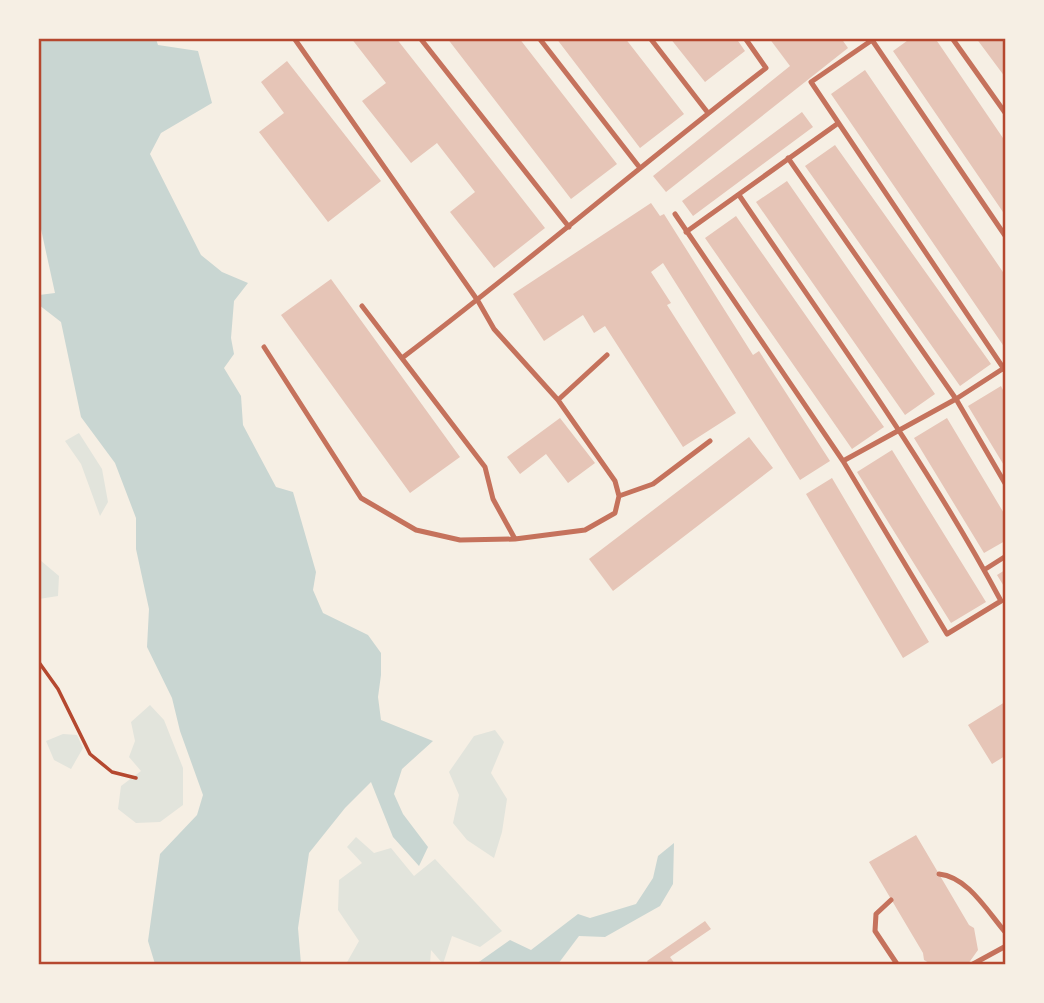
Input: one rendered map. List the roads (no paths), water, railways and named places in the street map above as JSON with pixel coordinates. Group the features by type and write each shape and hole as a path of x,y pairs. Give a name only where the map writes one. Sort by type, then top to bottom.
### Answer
{"lane":[{"path":"264,347 361,498 416,530 460,540 515,539 585,530 615,513 619,496 615,481 558,400 494,329 478,301 294,38"},
{"path":"421,38 569,227"},
{"path":"539,38 640,168"},
{"path":"650,38 708,113"},
{"path":"402,358 478,301 523,261 766,68 744,38"},
{"path":"952,38 1006,114"},
{"path":"843,461 1005,369 811,82 873,39 1006,237"},
{"path":"687,232 837,124"},
{"path":"788,158 956,398 1006,485"},
{"path":"675,214 843,461 947,634 1001,601 897,429 739,195"},
{"path":"362,306 485,467 494,499 515,539"},
{"path":"558,400 607,355"},
{"path":"619,496 653,484 710,441"},
{"path":"984,570 1006,556"},
{"path":"939,874 952,875 963,883 1006,933"},
{"path":"891,900 876,914 875,931 897,964"},
{"path":"973,964 1006,946"}]}
